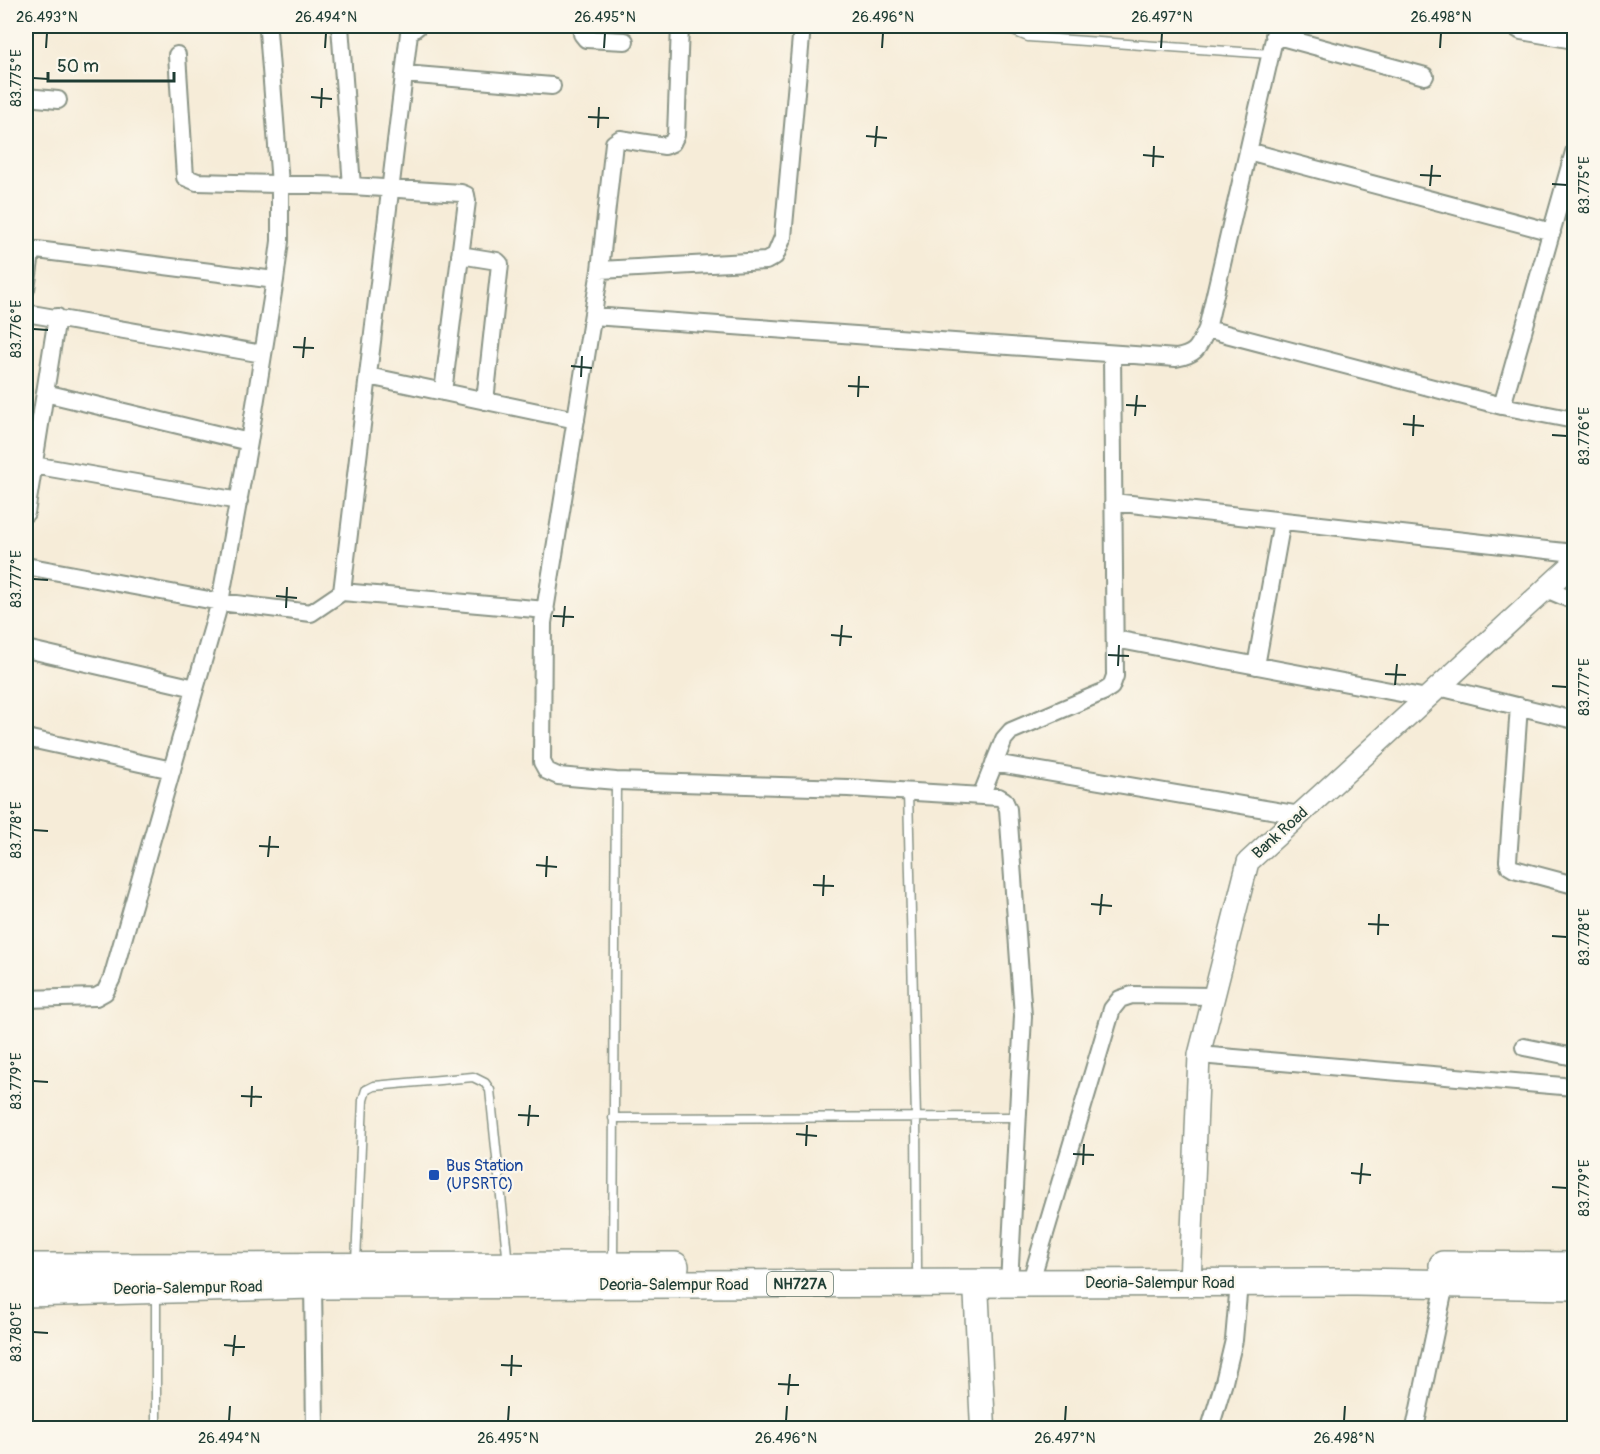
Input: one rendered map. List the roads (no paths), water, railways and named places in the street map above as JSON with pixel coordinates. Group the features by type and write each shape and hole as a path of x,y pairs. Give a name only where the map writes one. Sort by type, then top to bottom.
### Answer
{"highway":[{"name":"Deoria-Salempur Road","path":"508,1276 613,1266 916,1268 1021,1275 1575,1266"},
{"name":"Deoria-Salempur Road","path":"26,1267 355,1275 976,1284 1021,1275"},
{"name":"Deoria-Salempur Road","path":"1190,1274 1239,1283 1575,1286"},
{"name":"Deoria-Salempur Road","path":"26,1293 313,1285 355,1275"}],"main road":[{"path":"976,1284 983,1428"}],"street":[{"path":"340,26 352,186"},
{"path":"342,592 409,33 418,26"},
{"path":"582,26 582,34 586,39 625,41"},
{"path":"680,26 676,135 672,143 665,146 620,139 615,143 600,270 543,623 542,762 547,771 558,776 616,781 836,787 999,797 1004,800 1008,808 1023,1016 1017,1117 1021,1275"},
{"path":"600,270 766,261 775,256 783,237 802,26"},
{"path":"1513,26 1521,31 1575,40"},
{"path":"26,999 96,997 105,992 112,978 220,603 249,442 280,241 280,184 267,30"},
{"path":"593,316 1112,354 1176,358 1190,355 1198,348 1207,330 1276,30 1425,76"},
{"path":"177,55 185,177 197,182 352,186 461,192 466,195 443,392"},
{"path":"404,74 552,86"},
{"path":"26,96 57,100"},
{"path":"1248,151 1552,232"},
{"path":"1503,406 1575,152"},
{"path":"26,289 31,254 37,250 275,280"},
{"path":"460,255 497,261 500,264 485,401"},
{"path":"26,313 263,354"},
{"path":"26,513 57,318"},
{"path":"1207,330 1503,406 1575,420"},
{"path":"981,796 1004,739 1011,731 1111,687 1115,676 1112,354"},
{"path":"368,376 576,420"},
{"path":"45,393 249,442"},
{"path":"33,465 239,501"},
{"path":"1113,502 1575,553"},
{"path":"1256,666 1282,520"},
{"name":"Bank Road","path":"1190,1274 1199,1055 1248,862 1575,563"},
{"path":"26,566 220,603 311,613 342,592 546,610"},
{"path":"1546,589 1575,601"},
{"path":"1115,639 1256,666 1519,706 1575,720"},
{"path":"26,649 195,688"},
{"path":"1519,706 1509,866 1575,885"},
{"path":"26,738 171,770"},
{"path":"994,763 1300,815"},
{"path":"1021,1275 1112,1009 1120,999 1132,995 1214,996"},
{"path":"1524,1047 1575,1057"},
{"path":"1199,1055 1575,1087"},
{"path":"1210,1428 1234,1340 1239,1283"},
{"path":"1415,1428 1445,1284"},
{"path":"313,1285 315,1428"}],"lane":[{"path":"1009,26 1013,31 1028,37 1270,54"},
{"path":"613,1266 616,781"},
{"path":"908,792 916,1118 916,1268"},
{"path":"355,1275 363,1100 366,1090 374,1086 472,1077 486,1083 490,1090 508,1276"},
{"path":"614,1118 1017,1117"},
{"path":"156,1288 156,1428"}],"place":[{"name":"Bus Station (UPSRTC)","path":"434,1175"}]}
